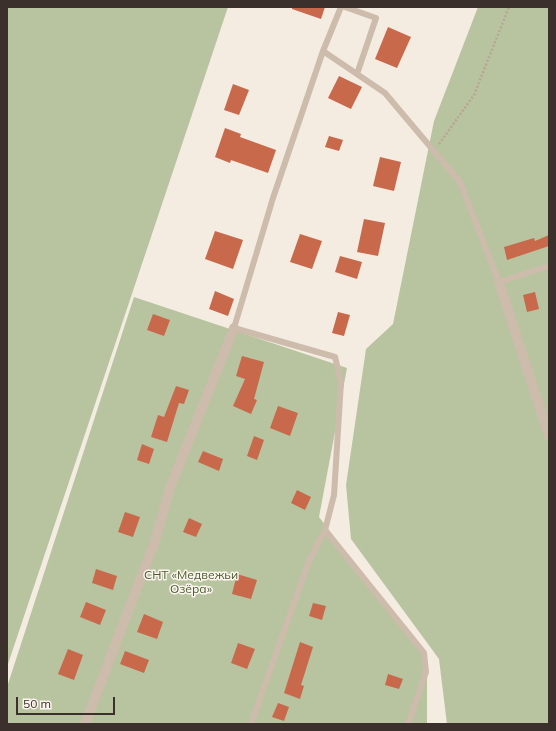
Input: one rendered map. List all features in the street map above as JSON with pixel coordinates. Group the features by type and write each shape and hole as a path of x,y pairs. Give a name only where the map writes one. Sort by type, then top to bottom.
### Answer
{"street":[{"path":"499,282 549,436"},
{"path":"85,724 156,541 170,488 234,328"}],"lane":[{"path":"250,724 309,561 325,530 334,495 341,382 335,357 234,328 273,198 341,7"},
{"path":"345,7 376,18 357,74"},
{"path":"324,52 385,94 460,182 499,282 549,266"},
{"path":"325,530 424,653 426,672 408,724"}],"path":[{"path":"434,150 474,95 509,7"}],"green space":[{"path":"7,7 228,7 7,667"},
{"path":"478,7 549,7 549,724 447,724 439,659 351,539 346,485 366,349 393,324 434,121"},
{"name":"СНТ «Медвежьи Озёра»","path":"134,297 347,368 319,517 427,659 427,724 7,724 7,687"}],"building":[{"path":"292,7 325,7 321,19 292,9"},
{"path":"388,27 411,37 397,68 375,59"},
{"path":"339,76 362,87 351,109 328,98"},
{"path":"233,84 249,90 239,115 224,110"},
{"path":"225,128 241,134 240,137 276,150 268,173 231,160 230,163 215,157"},
{"path":"329,136 343,140 339,151 325,147"},
{"path":"380,157 401,162 394,191 373,186"},
{"path":"364,219 385,223 378,256 357,252"},
{"path":"215,231 243,240 233,269 205,259"},
{"path":"300,234 322,241 312,269 290,262"},
{"path":"549,235 549,246 507,260 504,247 534,238 535,241"},
{"path":"340,256 362,262 357,279 335,272"},
{"path":"215,291 234,299 228,316 209,309"},
{"path":"535,292 539,309 527,312 523,295"},
{"path":"338,312 350,315 344,336 332,333"},
{"path":"153,314 170,320 164,336 147,330"},
{"path":"242,356 264,362 254,399 257,400 251,414 233,406 245,379 236,376"},
{"path":"176,386 189,390 184,404 179,403 167,442 151,437 158,415 164,417"},
{"path":"278,406 298,413 290,436 270,428"},
{"path":"254,436 264,440 257,460 247,456"},
{"path":"142,444 154,449 149,464 137,460"},
{"path":"203,451 223,459 219,471 198,462"},
{"path":"297,490 311,497 305,510 291,503"},
{"path":"125,512 140,517 133,537 118,532"},
{"path":"189,518 202,524 196,537 183,532"},
{"path":"96,569 117,576 113,590 92,583"},
{"path":"237,574 257,580 251,599 232,594"},
{"path":"86,602 106,610 100,625 80,617"},
{"path":"313,603 326,606 322,620 309,616"},
{"path":"144,614 163,622 157,639 137,632"},
{"path":"300,642 313,647 301,685 304,686 300,699 284,693"},
{"path":"238,643 255,649 247,669 231,663"},
{"path":"68,649 83,655 74,680 58,674"},
{"path":"125,651 149,660 144,673 120,664"},
{"path":"388,674 403,679 399,689 385,685"},
{"path":"278,703 289,707 284,721 272,717"}]}
